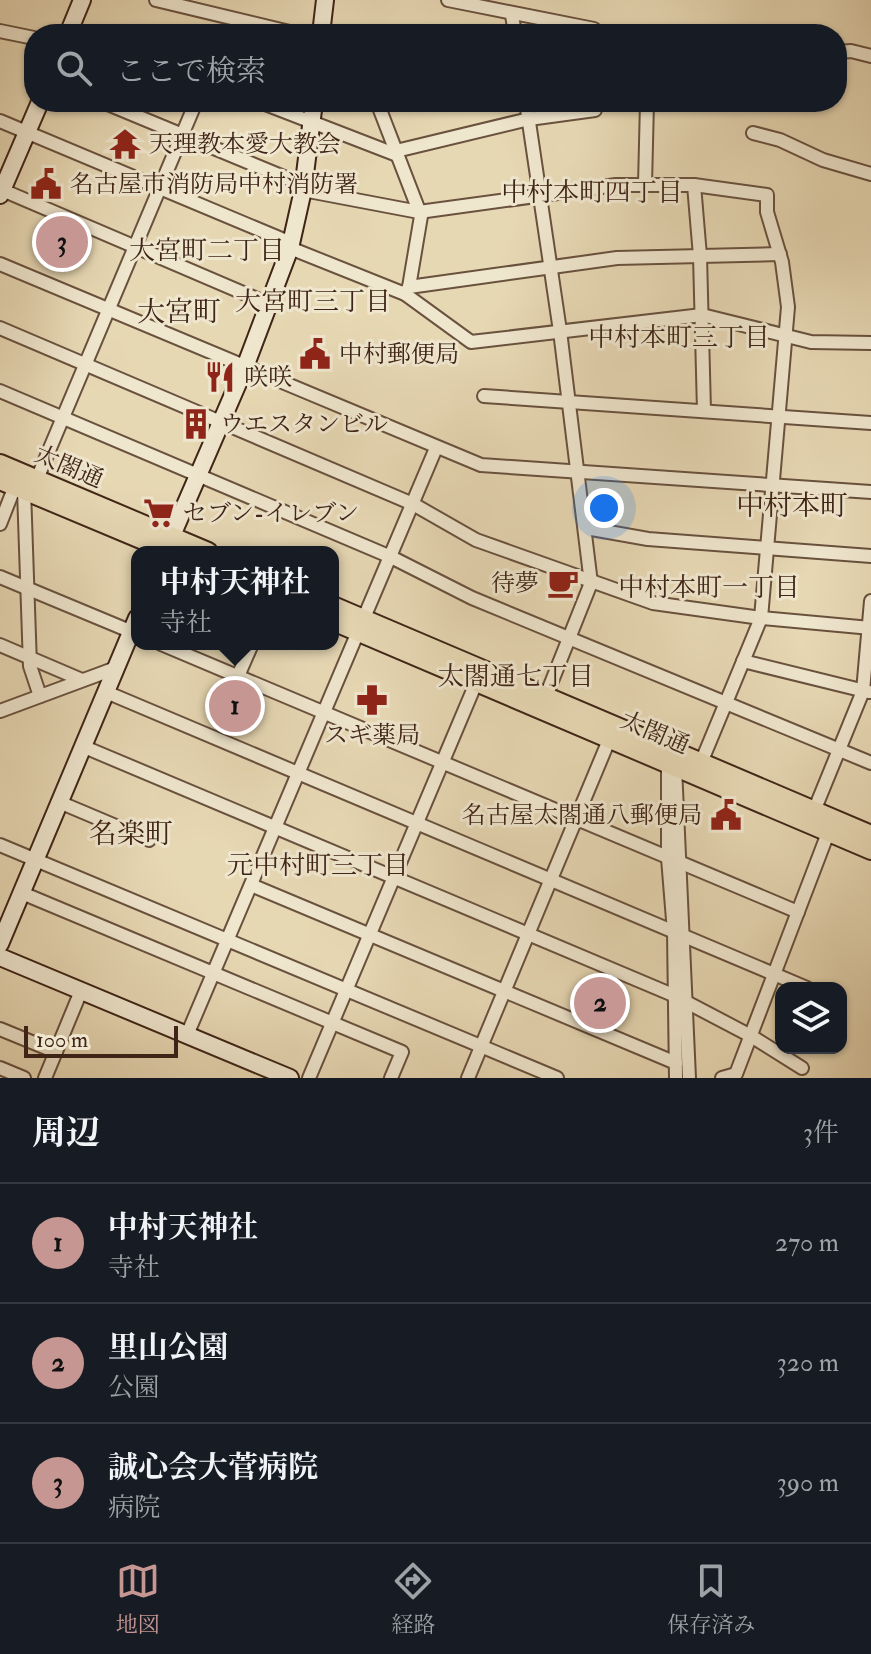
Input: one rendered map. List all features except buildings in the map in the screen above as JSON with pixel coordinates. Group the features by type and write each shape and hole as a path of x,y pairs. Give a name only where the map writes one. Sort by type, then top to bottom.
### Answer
{"main road":[{"path":"72,24 82,0"},
{"path":"322,24 325,0"},
{"path":"1,192 36,112"},
{"path":"169,546 245,367 290,246 303,188 313,112"},
{"name":"太閤通","path":"0,464 19,484 167,546"},
{"name":"太閤通","path":"339,610 362,626 476,683 609,740 671,766 698,769 871,835"},
{"name":"太閤通","path":"339,622 362,626 546,696 828,833 871,850"},
{"path":"0,944 131,636"},
{"path":"0,957 290,1078"}],"street":[{"path":"156,0 256,24"},
{"path":"448,0 565,24"},
{"path":"512,15 513,24"},
{"path":"0,31 24,36"},
{"path":"847,51 871,56"},
{"path":"126,112 303,188 419,212 609,186 694,185 767,195 767,212 780,254 788,307 761,618 698,769"},
{"path":"0,524 19,484 63,417 192,112"},
{"path":"284,112 396,153 529,119 580,112"},
{"path":"381,112 419,212 407,291"},
{"path":"528,112 560,331 591,583 546,696"},
{"path":"645,185 647,112"},
{"path":"0,121 290,246 407,291 471,342 702,315 811,342 871,343"},
{"path":"753,133 780,140 823,160 871,174"},
{"path":"694,185 700,256 704,411"},
{"path":"1,192 269,304"},
{"path":"407,291 617,258 780,254"},
{"path":"0,264 481,465 871,492"},
{"path":"0,328 413,504 476,540 591,583 653,603 761,618 870,628"},
{"path":"0,391 391,557 472,598 871,763"},
{"path":"484,396 871,423"},
{"path":"187,1035 436,448"},
{"path":"19,484 30,658 40,696"},
{"path":"586,528 648,539 871,556"},
{"path":"0,577 131,627"},
{"path":"814,811 867,692 871,601"},
{"path":"0,645 82,680"},
{"path":"175,650 798,912"},
{"path":"238,676 249,650"},
{"path":"743,661 867,692"},
{"path":"0,711 116,668"},
{"path":"309,1078 476,683"},
{"path":"106,692 793,982"},
{"path":"468,1078 609,740"},
{"path":"82,746 673,995 751,1036 802,1068"},
{"path":"671,766 668,858 686,1002 689,1078"},
{"path":"671,766 681,863 673,995 676,1078"},
{"path":"59,802 149,840"},
{"path":"722,1078 736,1074 828,833"},
{"path":"0,845 557,1078"},
{"path":"251,885 676,1063"},
{"path":"22,893 402,1052 391,1078"},
{"path":"45,1078 81,991"},
{"path":"0,1029 56,1052"},
{"path":"0,1068 24,1078"}],"green space":[{"path":"606,972 618,978 609,1000 618,1005 608,1029 580,1018 590,993 596,995"}],"place":[{"name":"天理教本愛大教会","path":"125,144"},
{"name":"名古屋市消防局中村消防署","path":"46,184"},
{"name":"誠心会大菅病院","path":"62,242"},
{"name":"中村郵便局","path":"315,354"},
{"name":"咲咲","path":"220,377"},
{"name":"ウエスタンビル","path":"196,424"},
{"name":"セブン-イレブン","path":"159,513"},
{"name":"待夢","path":"563,583"},
{"name":"スギ薬局","path":"372,700"},
{"name":"中村天神社","path":"235,706"},
{"name":"名古屋太閤通八郵便局","path":"726,815"},
{"name":"里山公園","path":"600,1003"}],"district":[{"name":"中村本町四丁目","path":"592,193"},
{"name":"大宮町二丁目","path":"207,251"},
{"name":"大宮町三丁目","path":"313,302"},
{"name":"大宮町","path":"179,312"},
{"name":"中村本町三丁目","path":"679,338"},
{"name":"中村本町","path":"792,506"},
{"name":"中村本町一丁目","path":"709,588"},
{"name":"太閤通七丁目","path":"516,677"},
{"name":"名楽町","path":"131,834"},
{"name":"元中村町三丁目","path":"318,866"}]}
